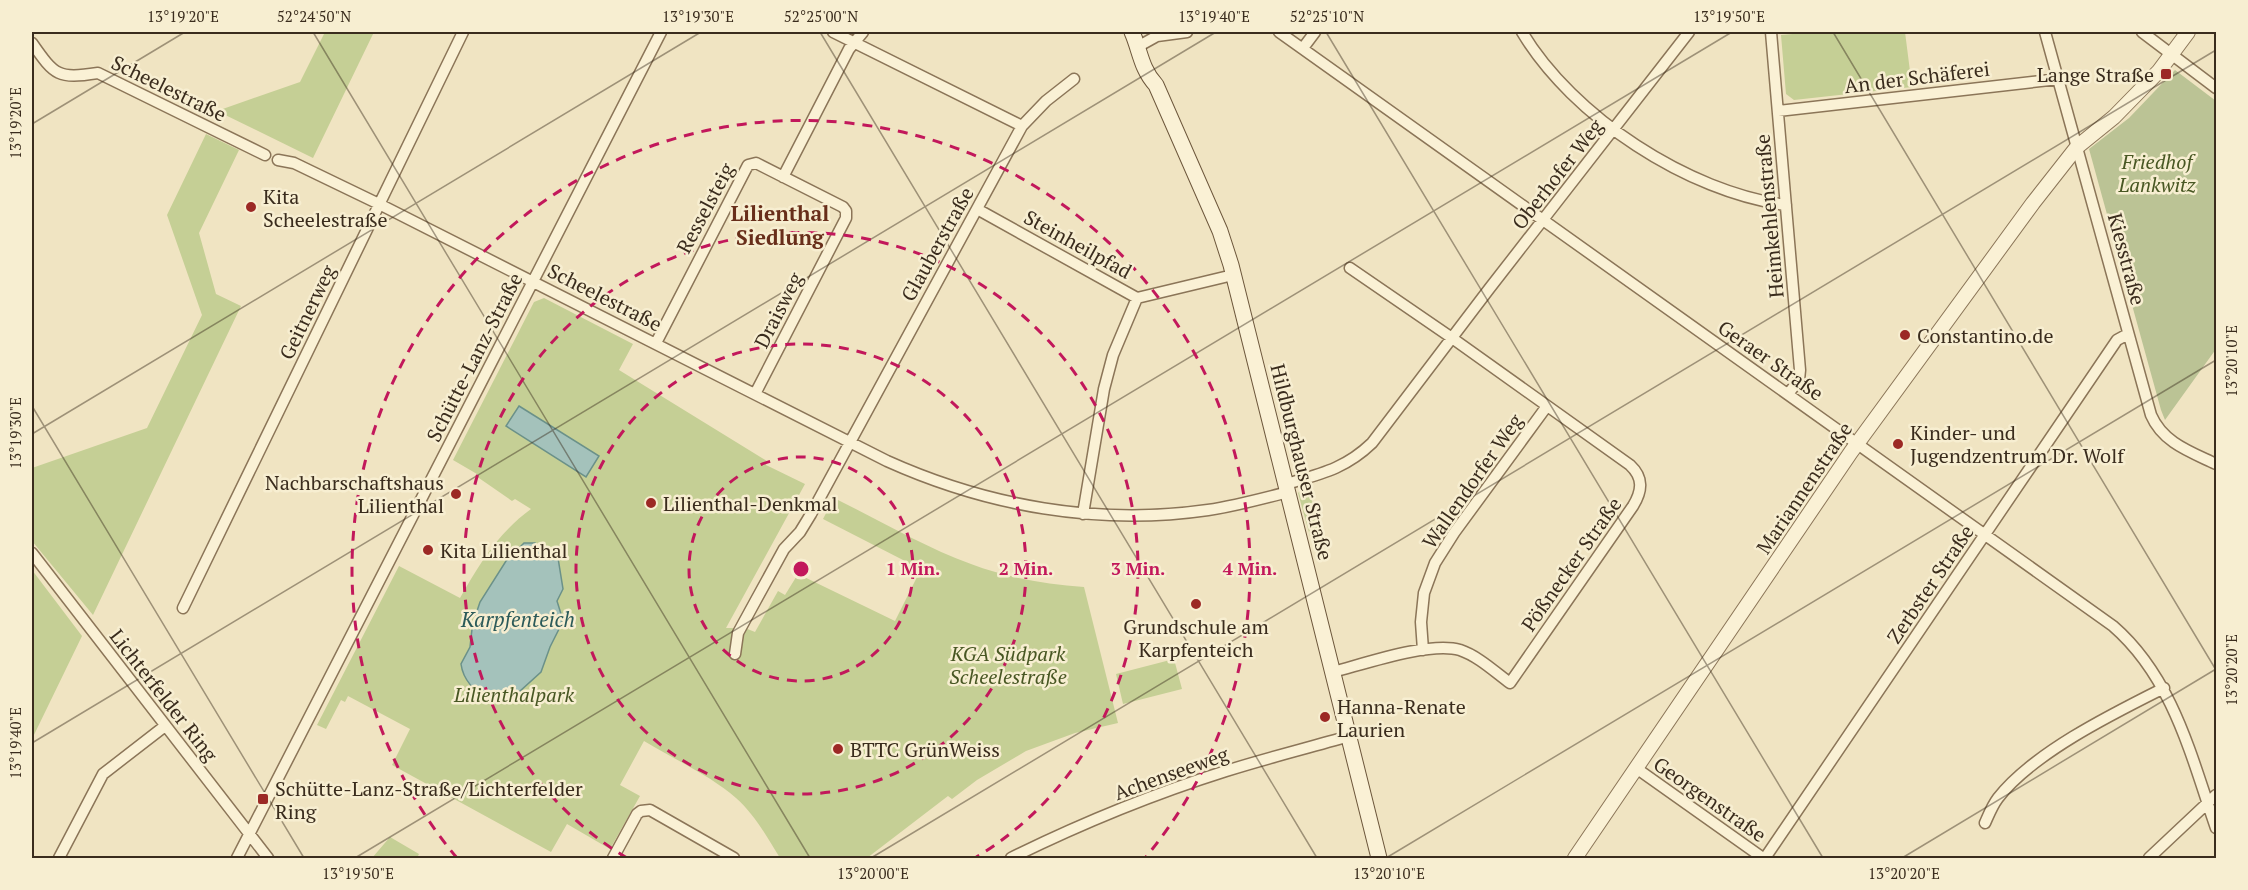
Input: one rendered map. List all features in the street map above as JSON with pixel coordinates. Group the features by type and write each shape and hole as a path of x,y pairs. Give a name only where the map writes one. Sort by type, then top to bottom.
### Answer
{"main road":[{"name":"Hildburghauser Straße","path":"1132,32 1142,64 1156,85 1220,231 1379,858"}],"street":[{"name":"Geitnerweg","path":"183,608 463,32"},
{"name":"Schütte-Lanz-Straße","path":"237,858 661,32"},
{"path":"833,32 1022,126"},
{"path":"783,177 849,49 863,32"},
{"path":"1138,46 1157,36 1187,32"},
{"name":"Geraer Straße","path":"1279,32 1545,219 2113,626 2137,649 2164,688 2217,828"},
{"path":"1303,48 1315,32"},
{"path":"1522,32 1552,71 1574,94 1614,130 1659,160 1738,195 1786,205"},
{"name":"Oberhofer Weg","path":"1287,488 1335,470 1363,452 1379,434 1689,32"},
{"name":"Heimkehlenstraße","path":"1771,32 1800,370 1799,380 1788,394"},
{"name":"Kiesstraße","path":"2045,32 2151,415 2159,430 2172,442 2217,464"},
{"path":"2142,32 2217,88"},
{"name":"Mariannenstraße","path":"1575,858 1858,443 2033,203 2077,147 2132,100 2159,71 2188,32"},
{"name":"Scheelestraße","path":"32,43 45,62 65,75 82,76 99,73 265,154"},
{"name":"Glauberstraße","path":"850,442 1022,126 1046,100 1074,79"},
{"name":"An der Schäferei","path":"1779,111 2059,79"},
{"name":"Scheelestraße","path":"278,160 294,163 379,204 913,473 972,494 1029,507 1083,514 1160,514 1201,511 1287,488"},
{"name":"Resselsteig","path":"657,343 748,165 756,164 783,177"},
{"name":"Draisweg","path":"755,394 846,218 846,211 843,207 783,177"},
{"name":"Steinheilpfad","path":"977,209 1137,298 1233,275"},
{"path":"1350,268 1452,338"},
{"path":"1083,514 1104,389 1113,355 1137,298"},
{"name":"Zerbster Straße","path":"1764,858 2117,340 2128,334"},
{"name":"Pößnecker Straße","path":"1423,650 1450,648 1461,651 1472,656 1510,683 1633,506 1641,491 1641,480 1635,470 1452,338"},
{"name":"Wallendorfer Weg","path":"1423,650 1421,622 1424,593 1435,563 1454,533 1547,406"},
{"path":"735,654 738,633 784,549 800,532 850,442"},
{"name":"Lichterfelder Ring","path":"32,553 268,858"},
{"path":"1333,672 1423,650"},
{"path":"1985,823 1992,806 2001,794 2042,758 2074,736 2164,688"},
{"path":"59,858 103,774 165,726"},
{"name":"Achenseeweg","path":"1011,858 1068,831 1167,792 1226,771 1349,736"},
{"name":"Georgenstraße","path":"1636,768 1764,858"},
{"path":"2149,858 2217,795"},
{"path":"613,858 637,814 650,810 734,858"}],"green space":[{"path":"325,32 374,32 313,158 217,111 300,82"},
{"path":"1816,32 1905,32 1912,87 1794,100 1786,94 1781,35"},
{"name":"Friedhof Lankwitz","path":"2175,70 2216,101 2216,349 2165,420 2089,149 2129,118"},
{"path":"206,134 239,150 199,233 216,294 241,306 93,615 32,541 32,468 147,428 202,315 167,215"},
{"path":"544,298 633,344 619,370 767,461 766,465 805,484 726,628 745,628 755,632 778,591 785,595 798,574 895,621 920,571 823,519 834,498 919,541 971,564 1027,580 1084,587 1118,723 1075,733 1026,751 977,780 952,799 948,796 867,858 780,858 755,819 736,798 704,775 644,741 620,785 640,796 610,849 567,824 551,852 392,765 410,729 348,696 345,702 341,700 326,729 317,725 399,566 460,598 499,538 531,509 515,499 512,501 476,476 477,474 453,460 534,302"},
{"path":"1309,488 1320,534 1310,536 1298,493"},
{"path":"32,570 82,636 32,739"},
{"path":"1174,659 1182,689 1123,704 1116,674"},
{"path":"390,837 419,854 417,858 372,858"}],"water":[{"path":"519,406 599,456 586,477 506,426"},
{"name":"Karpfenteich","path":"524,543 535,543 537,549 552,558 558,558 563,589 557,601 562,623 541,672 520,691 488,699 470,685 461,664 470,647 472,629 477,623 476,614 480,602 506,561"}],"place":[{"name":"Lange Straße","path":"2166,74"},
{"name":"Kita Scheelestraße","path":"251,207"},
{"name":"Constantino.de","path":"1905,335"},
{"name":"Kinder- und Jugendzentrum Dr. Wolf","path":"1898,444"},
{"name":"Nachbarschaftshaus Lilienthal","path":"456,494"},
{"name":"Lilienthal-Denkmal","path":"651,503"},
{"name":"Kita Lilienthal","path":"428,550"},
{"name":"Grundschule am Karpfenteich","path":"1196,604"},
{"name":"Hanna-Renate Laurien","path":"1325,717"},
{"name":"BTTC GrünWeiss","path":"838,749"},
{"name":"Schütte-Lanz-Straße/Lichterfelder Ring","path":"263,799"}],"district":[{"name":"Lilienthal Siedlung","path":"780,225"}],"park label":[{"name":"KGA Südpark Scheelestraße","path":"1008,664"},
{"name":"Lilienthalpark","path":"514,694"}]}
